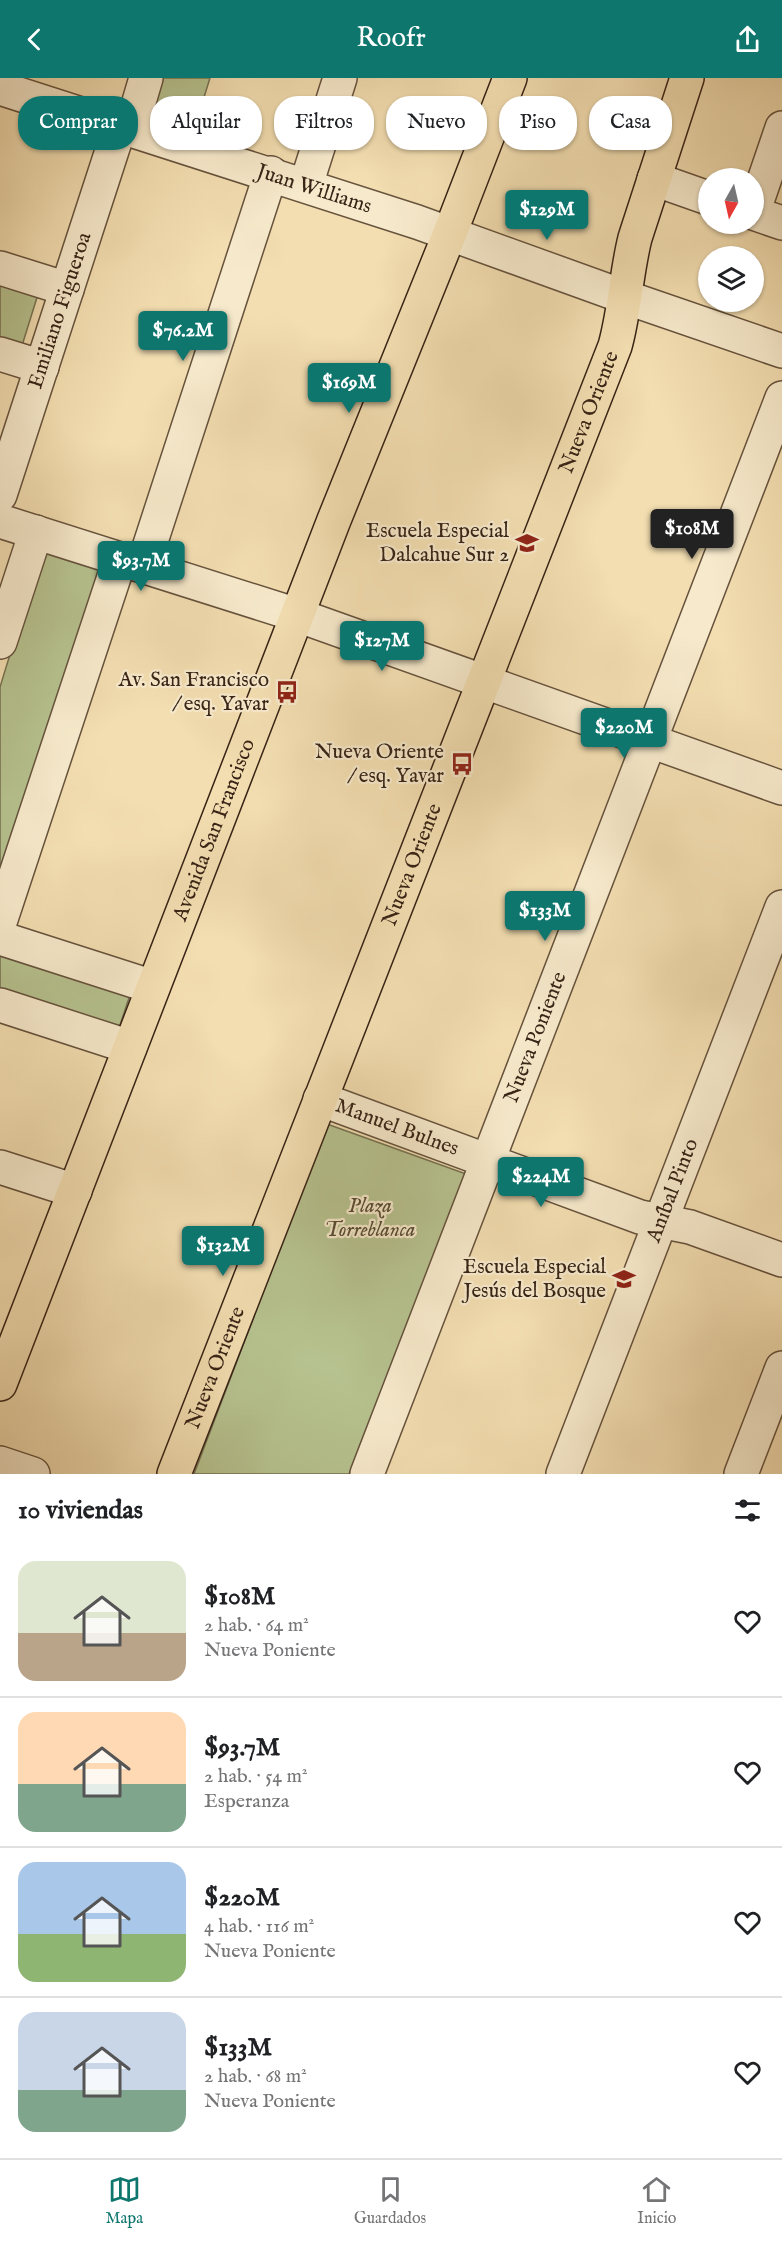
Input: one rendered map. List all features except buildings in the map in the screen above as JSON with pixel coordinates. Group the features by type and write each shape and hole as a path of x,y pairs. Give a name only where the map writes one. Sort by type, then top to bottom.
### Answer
{"main road":[{"name":"Avenida San Francisco","path":"0,1384 297,615 510,78"},
{"name":"Nueva Oriente","path":"174,1474 615,346 625,297 629,260 687,78"}],"street":[{"name":"Emiliano Figueroa","path":"138,97 146,78"},
{"path":"306,184 340,78"},
{"name":"Juan Williams","path":"0,88 26,96"},
{"path":"764,181 782,128"},
{"name":"Juan Williams","path":"138,131 306,184 450,233 782,351"},
{"name":"Emiliano Figueroa","path":"0,495 67,289 117,150"},
{"path":"0,922 271,173"},
{"path":"654,179 698,194"},
{"path":"764,217 782,223"},
{"path":"0,268 67,289"},
{"path":"0,354 42,367"},
{"name":"Nueva Poniente","path":"367,1474 782,398"},
{"path":"0,521 297,615 782,788"},
{"path":"0,642 36,532"},
{"name":"Aníbal Pinto","path":"563,1474 782,907"},
{"path":"0,938 153,987"},
{"path":"0,1005 130,1047"},
{"name":"Manuel Bulnes","path":"320,1099 640,1217 690,1227 782,1260"},
{"path":"0,1167 75,1191"},
{"path":"741,1474 782,1368"},
{"path":"0,1463 33,1474"}],"green space":[{"path":"155,78 210,78 204,96 150,96 150,112 145,110"},
{"path":"0,279 39,291 20,352 0,346"},
{"path":"42,550 106,569 0,917 0,687"},
{"path":"0,941 133,986 117,1034 0,995"},
{"name":"Plaza Torreblanca","path":"327,1124 466,1174 349,1474 194,1474"}],"place":[{"name":"Escuela Especial Dalcahue Sur 2","path":"527,543"},
{"name":"Av. San Francisco / esq. Yavar","path":"287,692"},
{"name":"Nueva Oriente / esq. Yavar","path":"462,764"},
{"name":"Escuela Especial Jesús del Bosque","path":"624,1279"}]}
